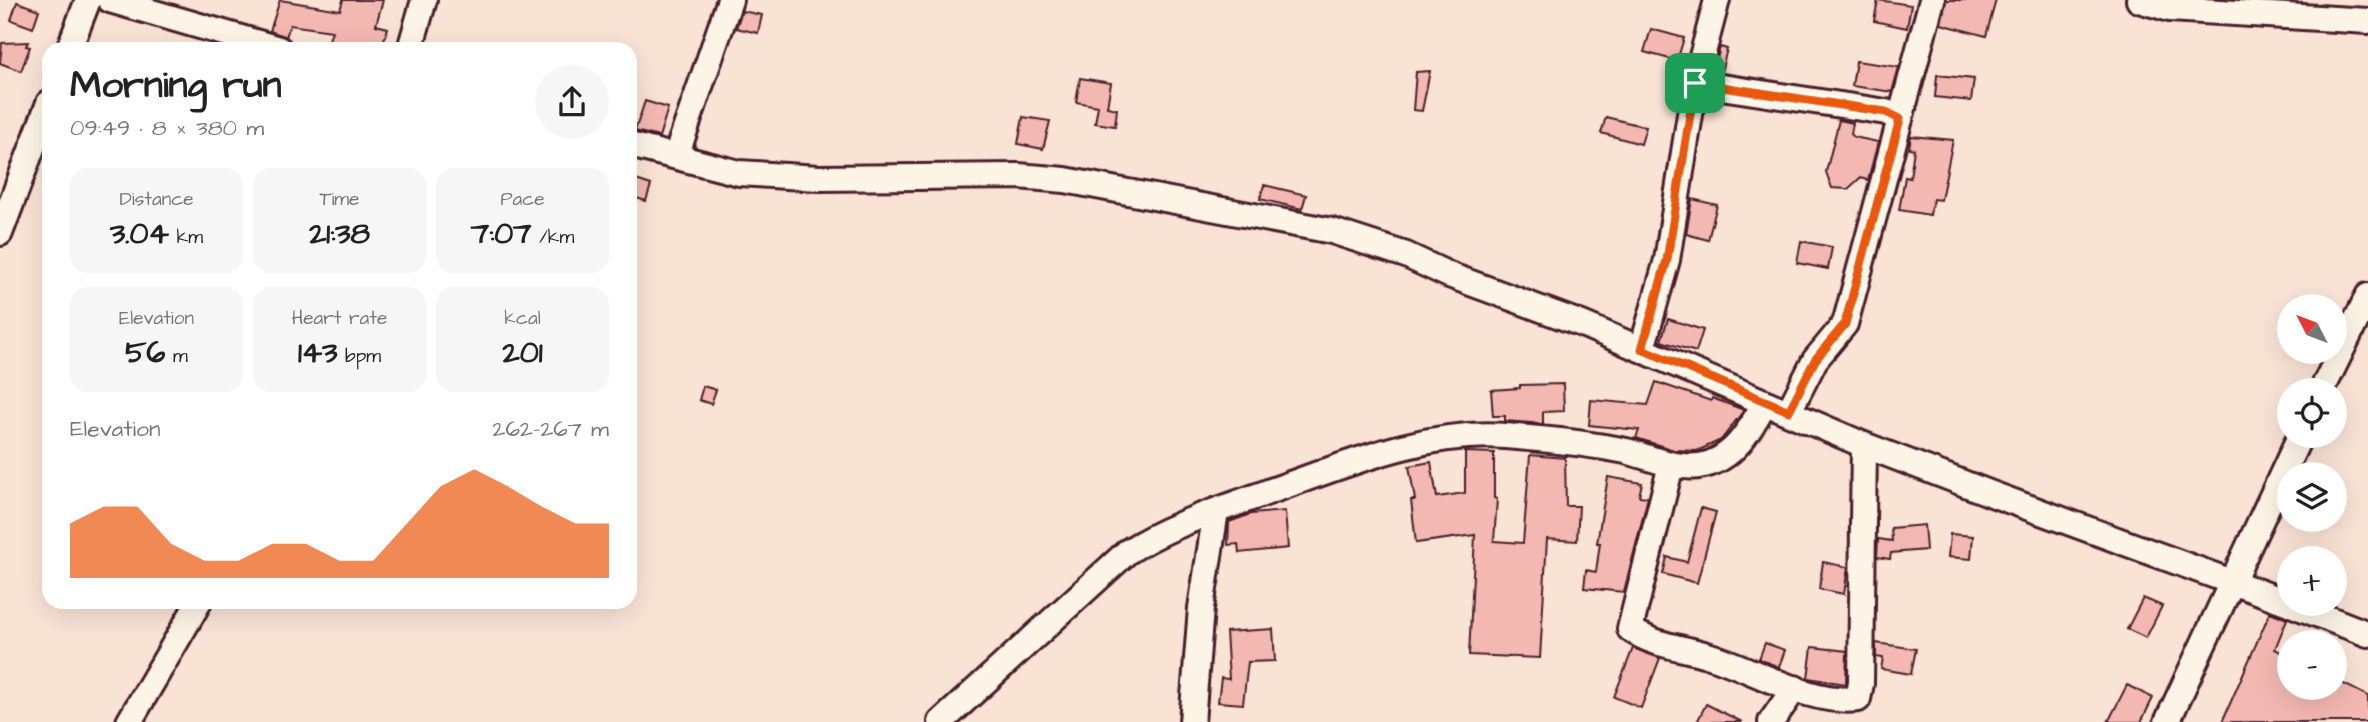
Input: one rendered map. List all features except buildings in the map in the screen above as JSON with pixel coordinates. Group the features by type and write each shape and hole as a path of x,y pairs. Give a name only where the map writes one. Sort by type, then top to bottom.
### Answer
{"street":[{"path":"72,42 88,0"},
{"path":"110,0 255,42"},
{"path":"412,42 424,0"},
{"path":"676,156 730,0"},
{"path":"1642,349 1667,260 1695,83 1717,0"},
{"path":"1789,411 1815,360 1845,324 1932,0"},
{"path":"2139,0 2170,9 2368,20"},
{"path":"1695,83 1886,112 1900,119"},
{"path":"0,233 42,122"},
{"path":"637,147 739,173 819,178 1018,176 1065,180 1332,231 1406,255 1642,349 1864,444 2277,598"},
{"path":"2328,378 2368,296"},
{"path":"941,722 1126,552 1160,531 1360,460 1454,438 1501,436 1572,442 1628,452 1671,465 1700,466 1731,452 1750,430 1765,402"},
{"path":"1671,465 1630,629 1643,638 1709,655 1795,688 1847,700 1858,698 1861,683 1864,444"},
{"path":"2167,722 2230,580 2294,448"},
{"path":"1192,722 1201,608 1216,511"},
{"path":"130,722 195,609"},
{"path":"2323,616 2368,634"},
{"path":"1771,722 1795,688"}],"route":[{"path":"1695,83 1886,112 1900,119 1845,324 1815,360 1789,411 1642,349 1667,260 1695,83"}]}
